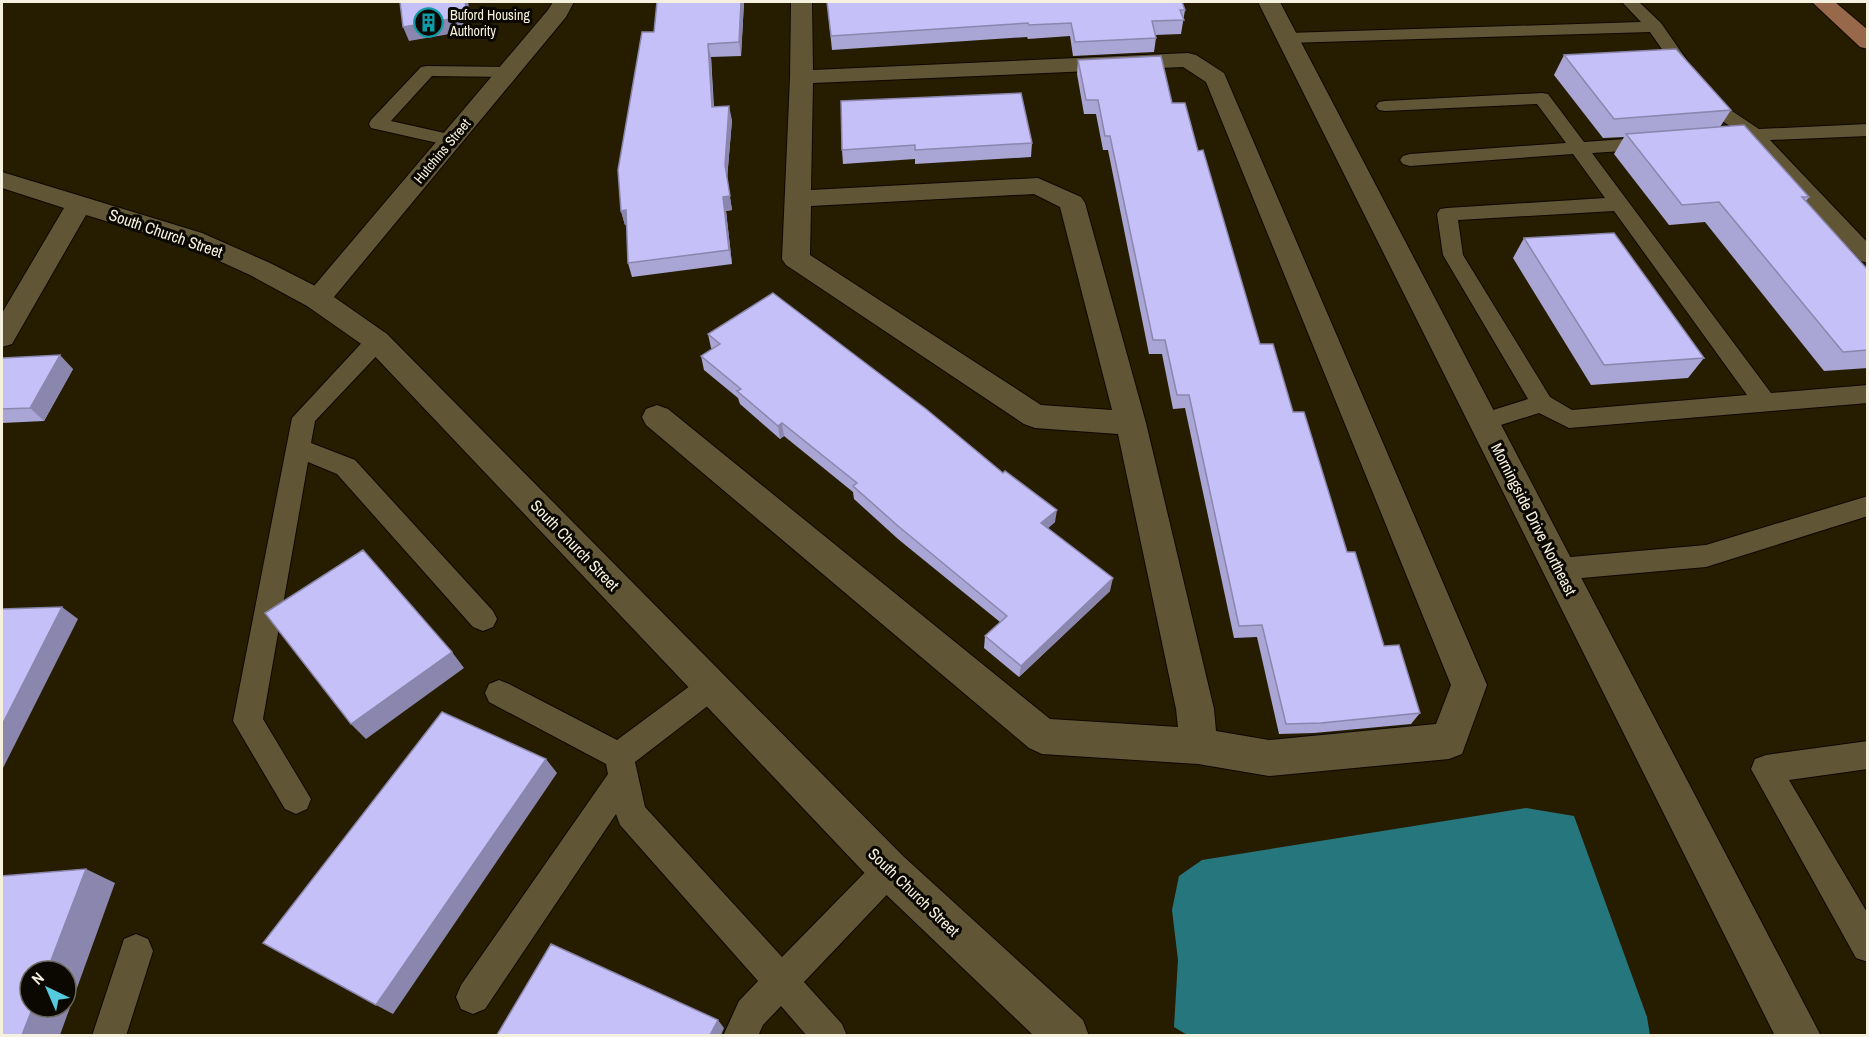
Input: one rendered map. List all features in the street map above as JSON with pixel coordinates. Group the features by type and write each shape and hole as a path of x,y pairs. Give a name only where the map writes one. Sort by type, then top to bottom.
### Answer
{"main road":[{"path":"1823,2 1868,42"}],"street":[{"name":"Hutchins Street","path":"317,299 509,72 558,12 563,2"},
{"path":"801,2 802,77 796,259 1035,416 1131,423"},
{"name":"Morningside Drive Northeast","path":"1269,2 1799,1035"},
{"path":"657,417 1042,736 1198,746 1269,758 1449,741 1469,685 1216,78 1188,60 826,78 802,77"},
{"name":"South Church Street","path":"2,180 192,239 260,269 317,299 377,341 889,870 1067,1035"},
{"path":"798,199 1038,186 1072,203 1131,423 1195,709 1198,746"},
{"path":"2,337 79,204"}],"lane":[{"path":"1629,2 1654,27 1708,104 1755,135 1868,256"},
{"path":"1287,38 1654,27"},
{"path":"451,140 378,124 428,71 509,72"},
{"path":"1385,106 1542,98 1765,402"},
{"path":"1696,139 1868,130"},
{"path":"1410,160 1672,141"},
{"path":"1619,204 1447,214 1453,255 1542,403 1569,419 1868,394"},
{"path":"296,799 248,721 304,418 377,341"},
{"path":"1485,421 1542,403"},
{"path":"299,448 346,467 483,619"},
{"path":"1559,569 1706,556 1868,506"},
{"path":"473,997 621,767 712,686"},
{"path":"499,693 621,767 631,814 830,1035"},
{"path":"1868,755 1766,768 1868,946"},
{"path":"740,1035 751,1012 889,870"},
{"path":"108,1035 136,951"}],"water":[{"path":"1526,808 1574,816 1647,1017 1650,1035 1189,1036 1174,1027 1178,960 1172,910 1179,876 1202,860"}],"building":[{"path":"400,2 465,2 468,16 403,27"},
{"path":"657,2 741,2 739,42 708,44 712,107 729,106 725,165 730,196 723,197 729,250 628,263 626,210 621,211 618,170 642,32 654,32"},
{"path":"827,2 1182,2 1185,10 1180,10 1184,20 1152,21 1156,38 1075,42 1071,23 1029,25 1028,23 831,36"},
{"path":"1676,49 1731,110 1614,119 1564,55"},
{"path":"1161,56 1172,103 1185,103 1198,151 1203,150 1260,344 1273,344 1293,412 1304,412 1347,552 1355,552 1384,646 1399,645 1420,713 1321,723 1286,724 1262,625 1239,626 1189,395 1177,395 1165,340 1153,340 1110,136 1105,136 1098,100 1086,100 1078,60"},
{"path":"1021,93 1032,143 915,150 915,145 842,150 841,101"},
{"path":"1744,125 1809,197 1802,197 1868,270 1868,350 1843,352 1719,202 1682,205 1626,134"},
{"path":"1614,233 1704,358 1604,365 1524,238"},
{"path":"773,293 926,409 1003,473 1005,471 1057,510 1041,523 1113,578 1021,666 985,636 1007,616 853,486 857,483 782,423 778,426 737,391 741,389 701,356 720,344 708,334"},
{"path":"60,355 30,408 2,409 3,358"},
{"path":"363,550 452,652 351,724 265,613"},
{"path":"62,607 2,725 2,609"},
{"path":"442,712 546,759 376,1005 263,943"},
{"path":"86,869 52,959 18,959 18,1019 28,1019 22,1035 2,1035 2,876"},
{"path":"551,944 718,1020 710,1035 497,1035"}],"place":[{"name":"Buford Housing Authority","path":"429,23"}]}
